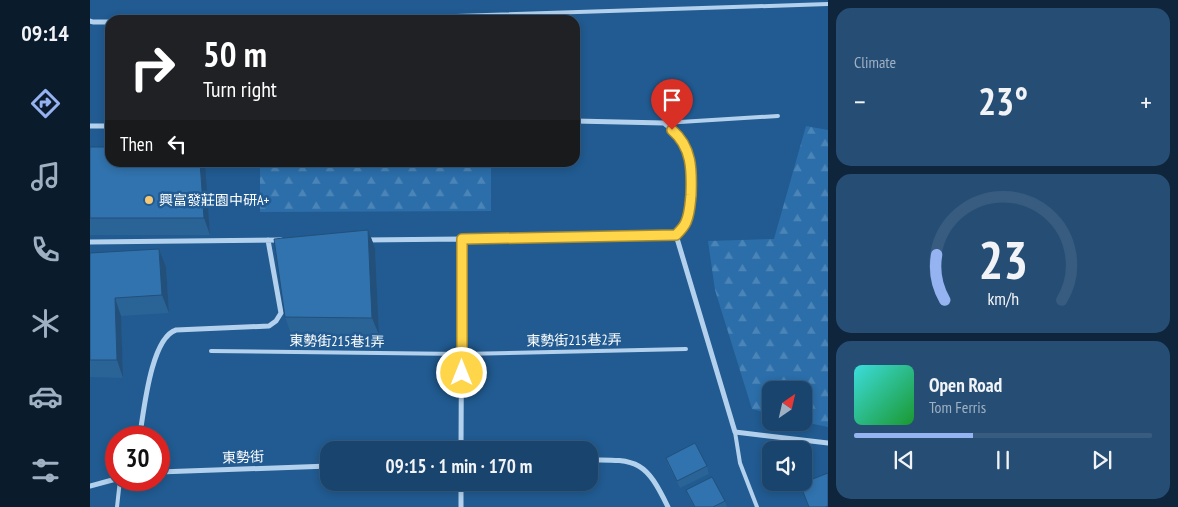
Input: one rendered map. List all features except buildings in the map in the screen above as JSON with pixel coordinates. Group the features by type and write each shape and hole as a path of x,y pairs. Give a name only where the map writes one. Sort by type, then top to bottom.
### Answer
{"street":[{"path":"90,20 105,22"},
{"path":"355,240 676,235 685,224 690,212 692,169 687,150 680,136 664,123 580,121"},
{"path":"90,126 105,126"},
{"path":"676,235 735,432 828,443"},
{"path":"461,441 462,239"},
{"path":"141,426 148,382 160,345 170,332 176,330 269,326 276,321 281,313 268,240"},
{"path":"90,242 287,240"},
{"path":"598,460 619,459 638,465 655,480 668,507"},
{"name":"東勢街","path":"170,472 320,466"},
{"path":"90,486 105,482"},
{"path":"461,491 461,507"}],"lane":[{"path":"488,15 828,4"},
{"path":"664,123 778,116"},
{"name":"東勢街215巷2弄","path":"462,354 686,349"},
{"name":"東勢街215巷1弄","path":"212,351 462,354"},
{"path":"735,432 740,463 757,507"},
{"path":"117,507 119,491"}],"green space":[{"path":"806,126 828,130 828,427 812,424 812,381 762,381 762,412 752,409 715,290 708,241 774,239"},
{"path":"260,167 491,167 491,211 260,212"}],"place":[{"name":"興富發莊園中研A+","path":"149,200"}],"route":[{"path":"462,373 462,239 676,235 685,224 690,212 692,169 687,150 680,136 672,130"}]}
